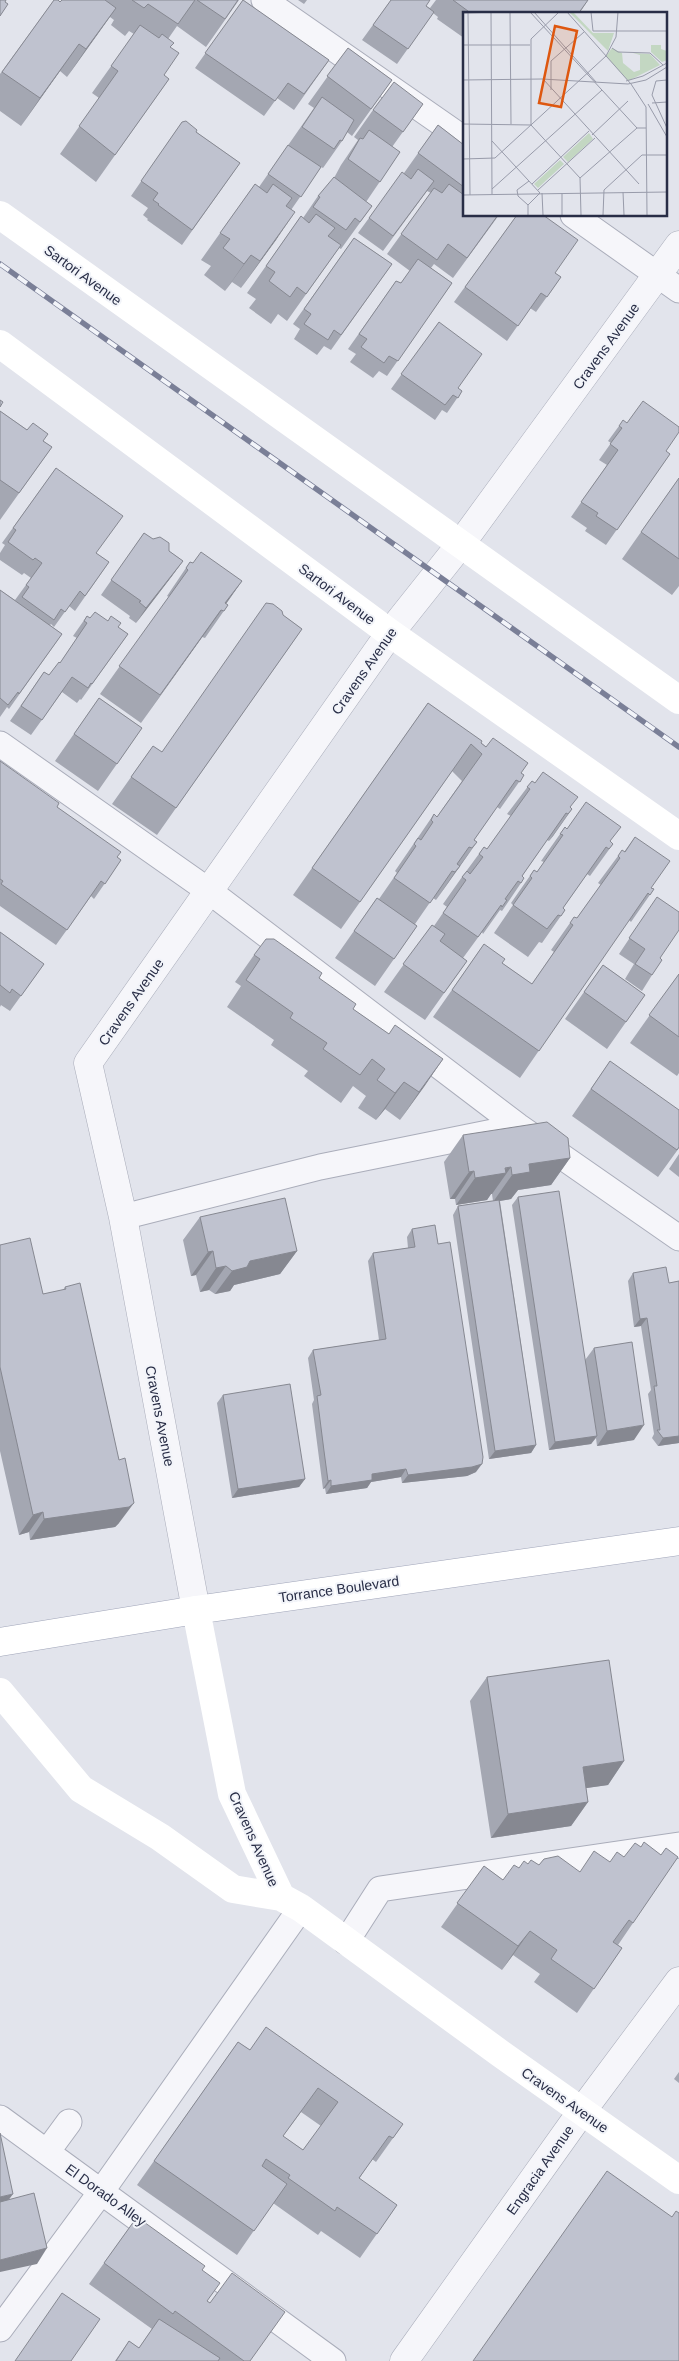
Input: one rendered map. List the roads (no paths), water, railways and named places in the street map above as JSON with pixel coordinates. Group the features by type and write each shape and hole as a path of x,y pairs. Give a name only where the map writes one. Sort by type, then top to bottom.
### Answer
{"street":[{"name":"Sartori Avenue","path":"0,215 679,700"},
{"name":"Cravens Avenue","path":"291,1903 232,1794 122,1217 88,1063 390,633 668,282 679,245"},
{"name":"Sartori Avenue","path":"0,344 390,633 679,836"},
{"name":"Torrance Boulevard","path":"0,1642 196,1610 679,1541"},
{"name":"Cravens Avenue","path":"0,1692 81,1789 160,1837 233,1889 291,1903 679,2180"},
{"name":"Engracia Avenue","path":"404,2361 582,2111 679,1981"}],"lane":[{"path":"264,0 463,138"},
{"path":"574,216 668,282"},
{"path":"0,744 209,891 518,1126 679,1238"},
{"path":"122,1217 320,1167 518,1126"},
{"path":"346,1942 380,1889 679,1845"},
{"path":"0,2330 101,2192 291,1903"},
{"name":"El Dorado Alley","path":"0,2118 333,2361"},
{"path":"47,2152 70,2122"}],"railway":[{"path":"0,264 679,747"}]}
